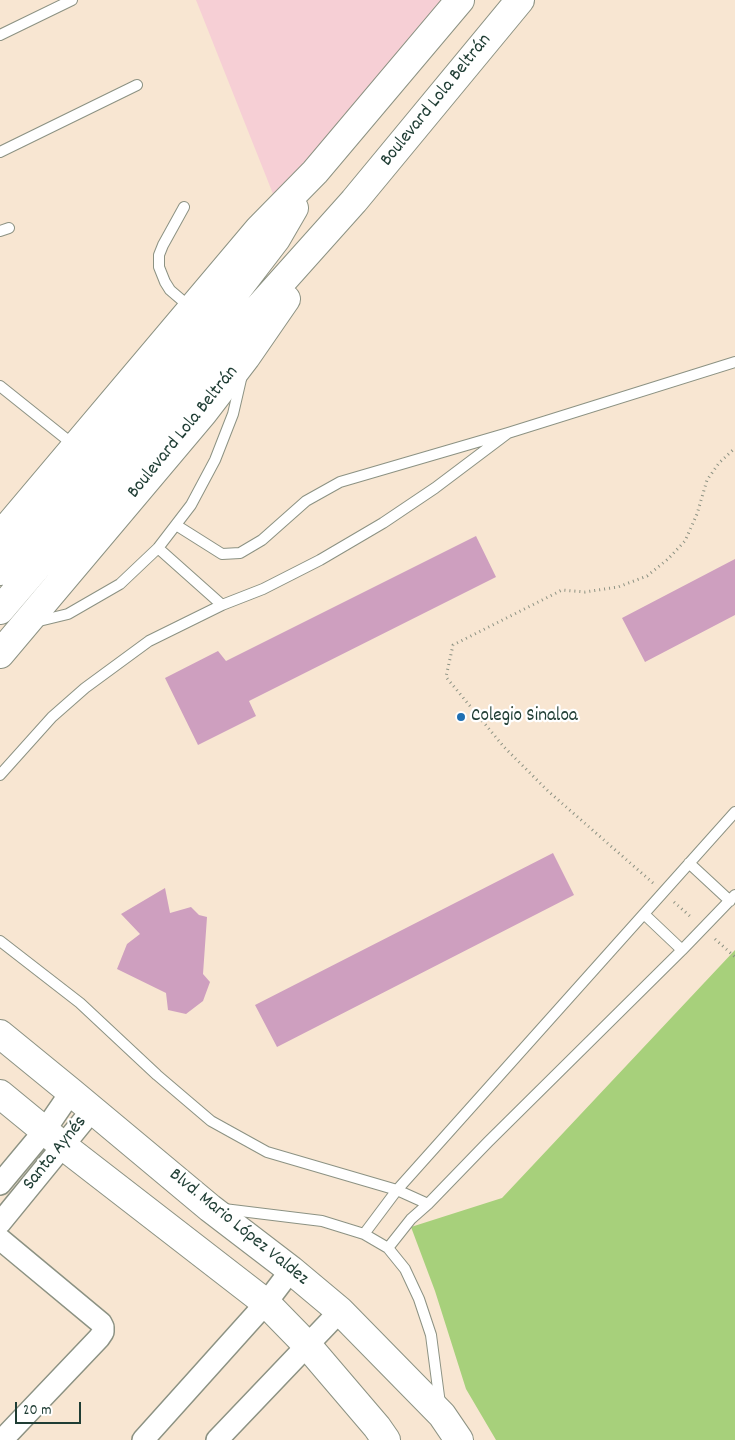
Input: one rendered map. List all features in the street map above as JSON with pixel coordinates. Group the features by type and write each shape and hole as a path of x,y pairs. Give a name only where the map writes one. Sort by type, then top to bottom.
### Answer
{"main road":[{"path":"0,536 259,229 315,172 460,0"},
{"name":"Boulevard Lola Beltrán","path":"0,610 244,324 354,201 520,0"},
{"path":"0,571 224,307 276,239 315,172"},
{"name":"Boulevard Lola Beltrán","path":"0,654 203,413 246,357 354,201"},
{"name":"Blvd. Mario López Valdez","path":"0,1034 93,1109 210,1208 291,1270 340,1311 442,1415 459,1440"},
{"path":"0,1094 53,1138 266,1303 307,1345 386,1440"}],"street":[{"name":"Santa Aynés","path":"0,1222 53,1138 72,1092"},
{"name":"Santa Aynés","path":"0,1184 53,1138 93,1109"},
{"path":"0,1239 102,1322 103,1327 103,1332 99,1338 2,1439"},
{"path":"143,1440 266,1303 291,1270"},
{"path":"217,1440 340,1311"}],"lane":[{"path":"0,35 72,0"},
{"path":"0,152 137,85"},
{"path":"184,207 163,245 159,255 159,267 164,282 170,290 192,309"},
{"path":"25,625 68,614 120,584 158,548 191,505 216,460 234,414 246,357"},
{"path":"176,525 222,554 240,553 262,540 306,500 340,482 508,433 735,362"},
{"path":"0,386 76,446"},
{"path":"0,775 52,717 85,688 149,641 222,605 263,589 320,560 383,523 435,488 508,433"},
{"path":"158,548 222,605"},
{"path":"364,1234 397,1190 735,812"},
{"path":"388,1248 401,1230 732,898 689,863"},
{"path":"644,914 682,950"},
{"path":"0,941 80,1004 157,1075 211,1121 267,1152 397,1190 428,1204"},
{"path":"210,1208 322,1221 364,1234 388,1248 405,1269 422,1308 431,1335 442,1415"}],"path":[{"path":"735,448 719,463 706,480 697,514 685,541 668,559 647,576 618,587 585,592 562,590 452,645 446,677 516,760 548,791 735,957"}],"shaded area":[{"path":"196,0 455,0 279,209"}],"green space":[{"path":"735,950 735,1440 496,1440 466,1389 435,1291 411,1227 502,1198"}],"building":[{"path":"476,536 496,577 249,701 256,716 198,745 165,678 218,651 226,661"},
{"path":"735,559 735,615 645,662 622,618"},
{"path":"553,853 574,895 277,1047 255,1005"},
{"path":"165,888 170,913 191,907 199,915 207,917 203,974 210,982 203,1001 186,1014 168,1010 166,993 117,969 127,944 140,934 121,914"}],"place":[{"name":"Colegio Sinaloa","path":"461,717"}]}
